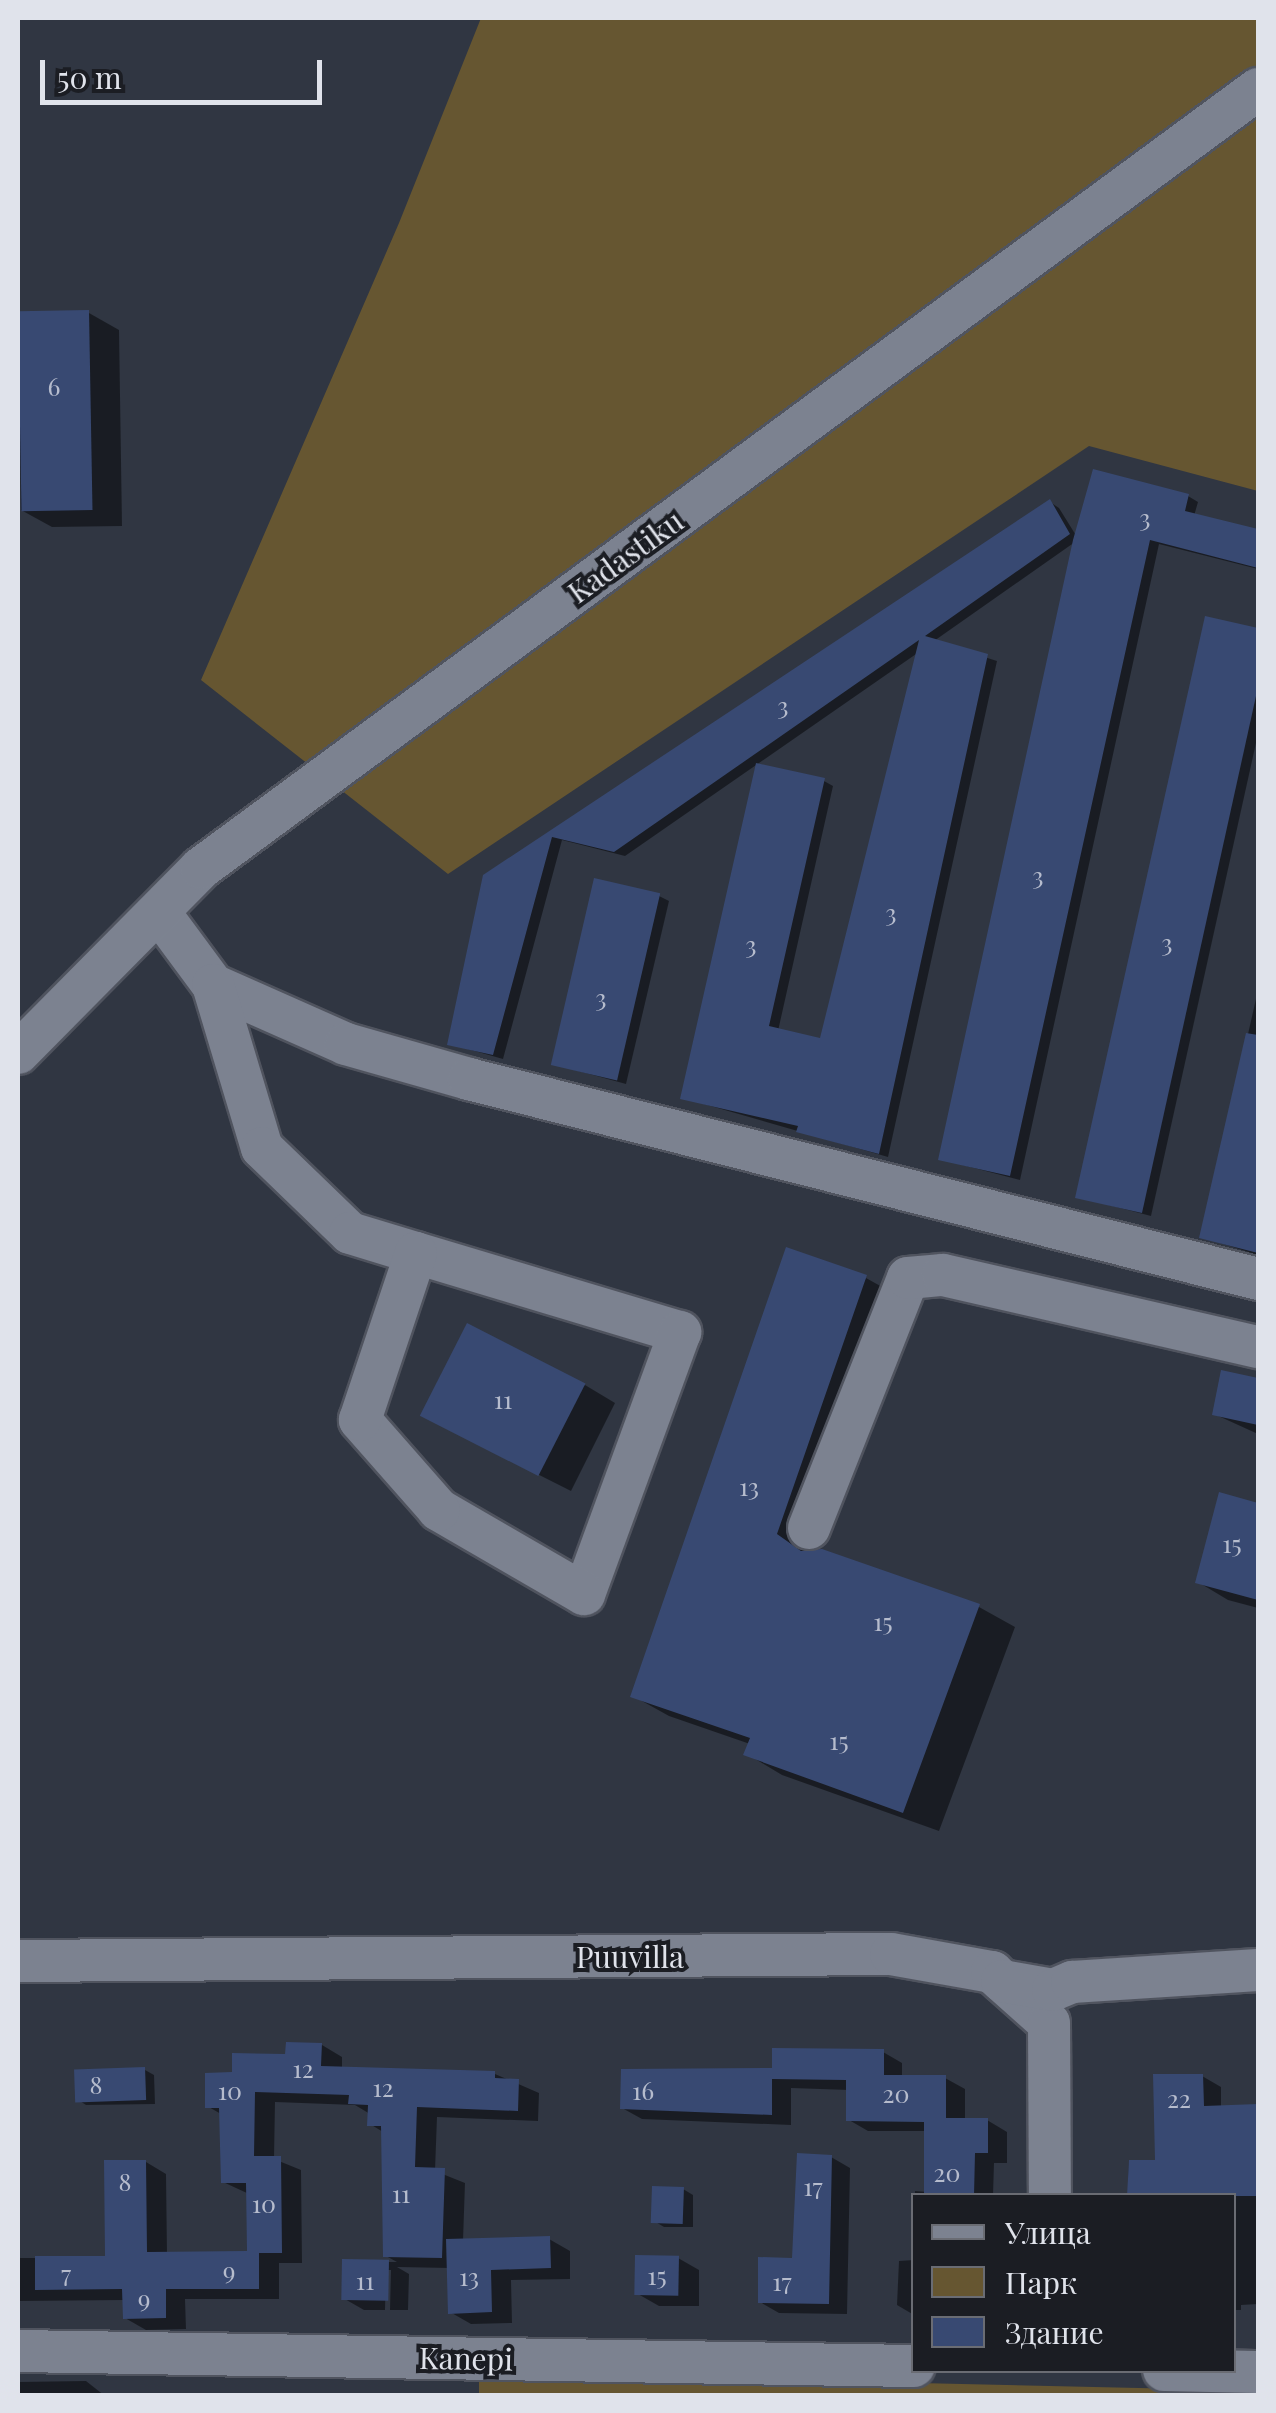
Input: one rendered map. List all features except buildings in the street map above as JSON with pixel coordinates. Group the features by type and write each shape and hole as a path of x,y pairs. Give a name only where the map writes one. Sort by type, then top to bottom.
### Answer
{"street":[{"name":"Kadastiku","path":"18,1053 201,868 1258,89"},
{"path":"159,912 213,985 262,1148 350,1233 416,1252 680,1332 584,1594 440,1510 360,1420 416,1252"},
{"path":"213,985 346,1044 469,1079 1258,1279"},
{"path":"809,1528 908,1278 943,1275 1258,1347"},
{"name":"Puuvilla","path":"18,1961 891,1954 992,1972 1049,2023 1050,2193"},
{"path":"1001,1980 1053,1990 1072,1982 1258,1970"},
{"name":"Kanepi","path":"18,2351 911,2366"}],"green space":[{"path":"481,18 1258,18 1258,491 1089,446 448,874 201,680 399,223"},
{"path":"479,2373 1184,2389 1200,2395 479,2396"}]}
